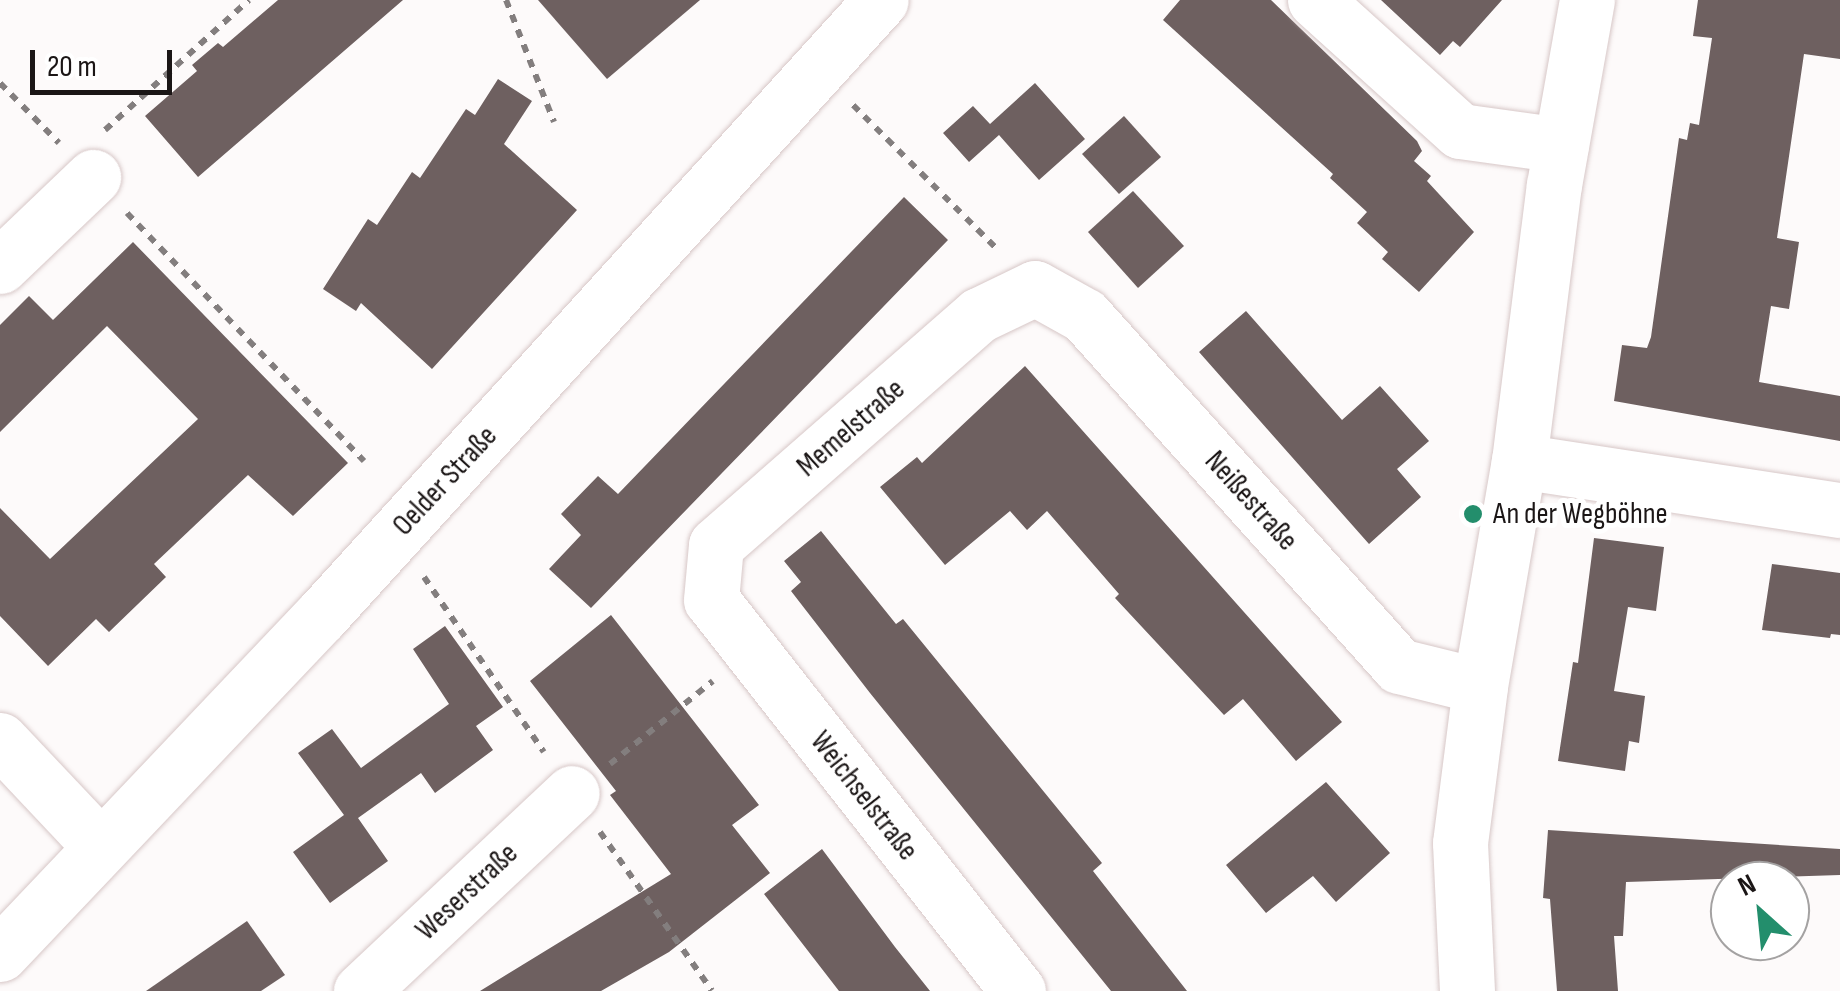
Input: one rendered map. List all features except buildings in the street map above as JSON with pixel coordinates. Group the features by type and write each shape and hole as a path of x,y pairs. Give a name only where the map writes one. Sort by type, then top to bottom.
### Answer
{"street":[{"name":"Oelder Straße","path":"0,954 527,392 881,0"},
{"path":"1315,0 1460,131 1561,146"},
{"path":"1468,991 1460,843 1480,686 1519,461 1561,146 1587,0"},
{"path":"0,266 84,167"},
{"name":"Memelstraße","path":"710,600 716,545 979,316 1036,288"},
{"name":"Neißestraße","path":"1036,288 1085,316 1400,666 1480,686"},
{"path":"1519,461 1840,510"},
{"name":"Weichselstraße","path":"710,600 1018,991"},
{"path":"0,740 101,848"},
{"name":"Weserstraße","path":"362,991 572,793"}],"path":[{"path":"84,167 249,0"},
{"path":"506,0 554,122"},
{"path":"815,72 867,118 1036,288"},
{"path":"0,84 364,461"},
{"path":"572,793 750,652"}],"place":[{"name":"An der Wegböhne","path":"1473,514"}]}
